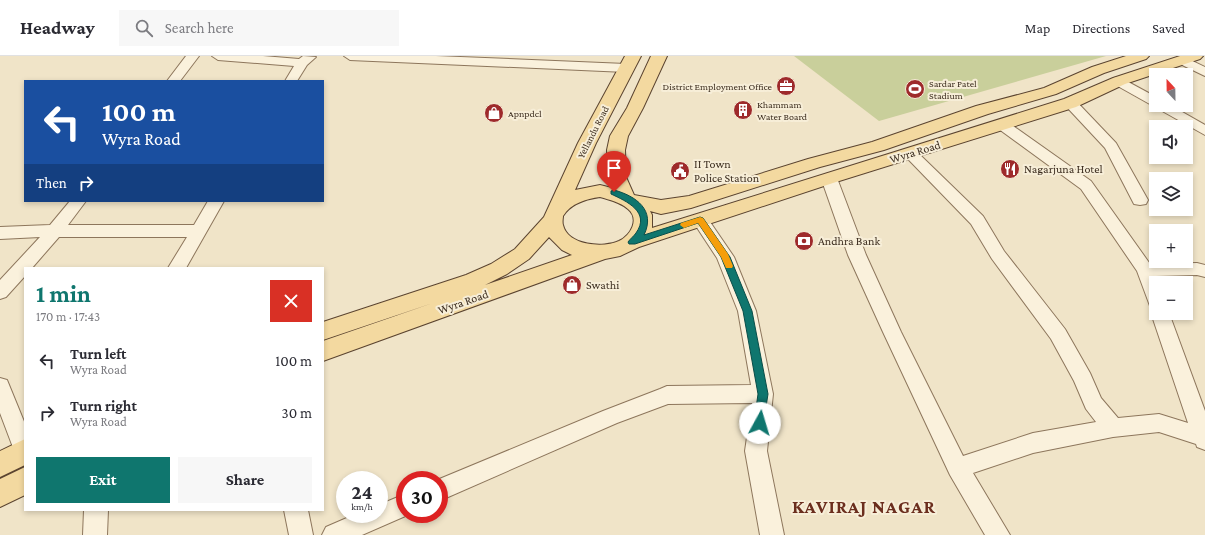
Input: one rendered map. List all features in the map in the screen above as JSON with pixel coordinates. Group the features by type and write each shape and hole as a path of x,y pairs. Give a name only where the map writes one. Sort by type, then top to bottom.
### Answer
{"main road":[{"path":"630,199 618,177 616,150 619,136 635,108 659,56"},
{"name":"Wyra Road","path":"324,331 474,281 499,269 522,254 570,198 588,192 600,191 662,207 690,202 814,163 878,146 982,110 1050,91 1098,70 1141,56"},
{"name":"Wyra Road","path":"556,213 554,228 561,238 572,246 586,251 614,251 632,242 829,178 911,154 1070,103 1119,81 1189,58"},
{"name":"Yellandu Road","path":"556,213 587,143 629,62"},
{"name":"Wyra Road","path":"630,199 641,209 644,218 644,226 640,235 632,242"},
{"name":"Wyra Road","path":"324,351 602,252"},
{"path":"0,465 24,452"},
{"path":"0,494 24,481"}],"street":[{"path":"174,80 193,56"},
{"path":"218,56 306,60"},
{"path":"350,56 629,62"},
{"path":"1189,58 1205,72"},
{"path":"292,80 306,60"},
{"path":"1119,81 1149,99"},
{"path":"1070,103 1111,146 1140,200"},
{"path":"1172,112 1205,131"},
{"path":"1001,124 1086,185 1145,270 1149,281"},
{"path":"911,154 977,220 998,255 1058,334 1083,378 1093,403 1113,428"},
{"path":"829,178 857,255 958,468 998,535"},
{"path":"0,292 55,231 77,202"},
{"path":"178,267 197,231 215,202"},
{"path":"700,220 725,257 747,311 763,394 756,451 772,535"},
{"path":"0,233 55,231 197,231"},
{"path":"1145,270 1197,269 1205,271"},
{"path":"1162,320 1204,438"},
{"path":"0,386 24,448"},
{"path":"448,486 610,417 667,395 763,394"},
{"path":"958,468 1033,443 1113,428 1159,423 1204,438"},
{"path":"334,535 396,509"},
{"path":"95,535 96,511"},
{"path":"296,511 301,535"}],"green space":[{"name":"Sardar Patel Stadium","path":"794,56 1106,56 879,121"}],"slow traffic":[{"path":"684,225 700,220 725,257 729,266"}],"place":[{"name":"District Employment Office","path":"786,86"},
{"name":"Sardar Patel Stadium","path":"915,89"},
{"name":"Khammam Water Board","path":"743,110"},
{"name":"Apnpdcl","path":"494,113"},
{"name":"Nagarjuna Hotel","path":"1010,169"},
{"name":"II Town Police Station","path":"680,171"},
{"name":"Andhra Bank","path":"804,241"},
{"name":"Swathi","path":"572,285"}],"district":[{"name":"KAVIRAJ NAGAR","path":"864,506"}],"route":[{"path":"614,192 625,196 641,209 644,218 644,226 640,235 632,242 700,220 725,257 747,311 763,394 760,423"}]}
